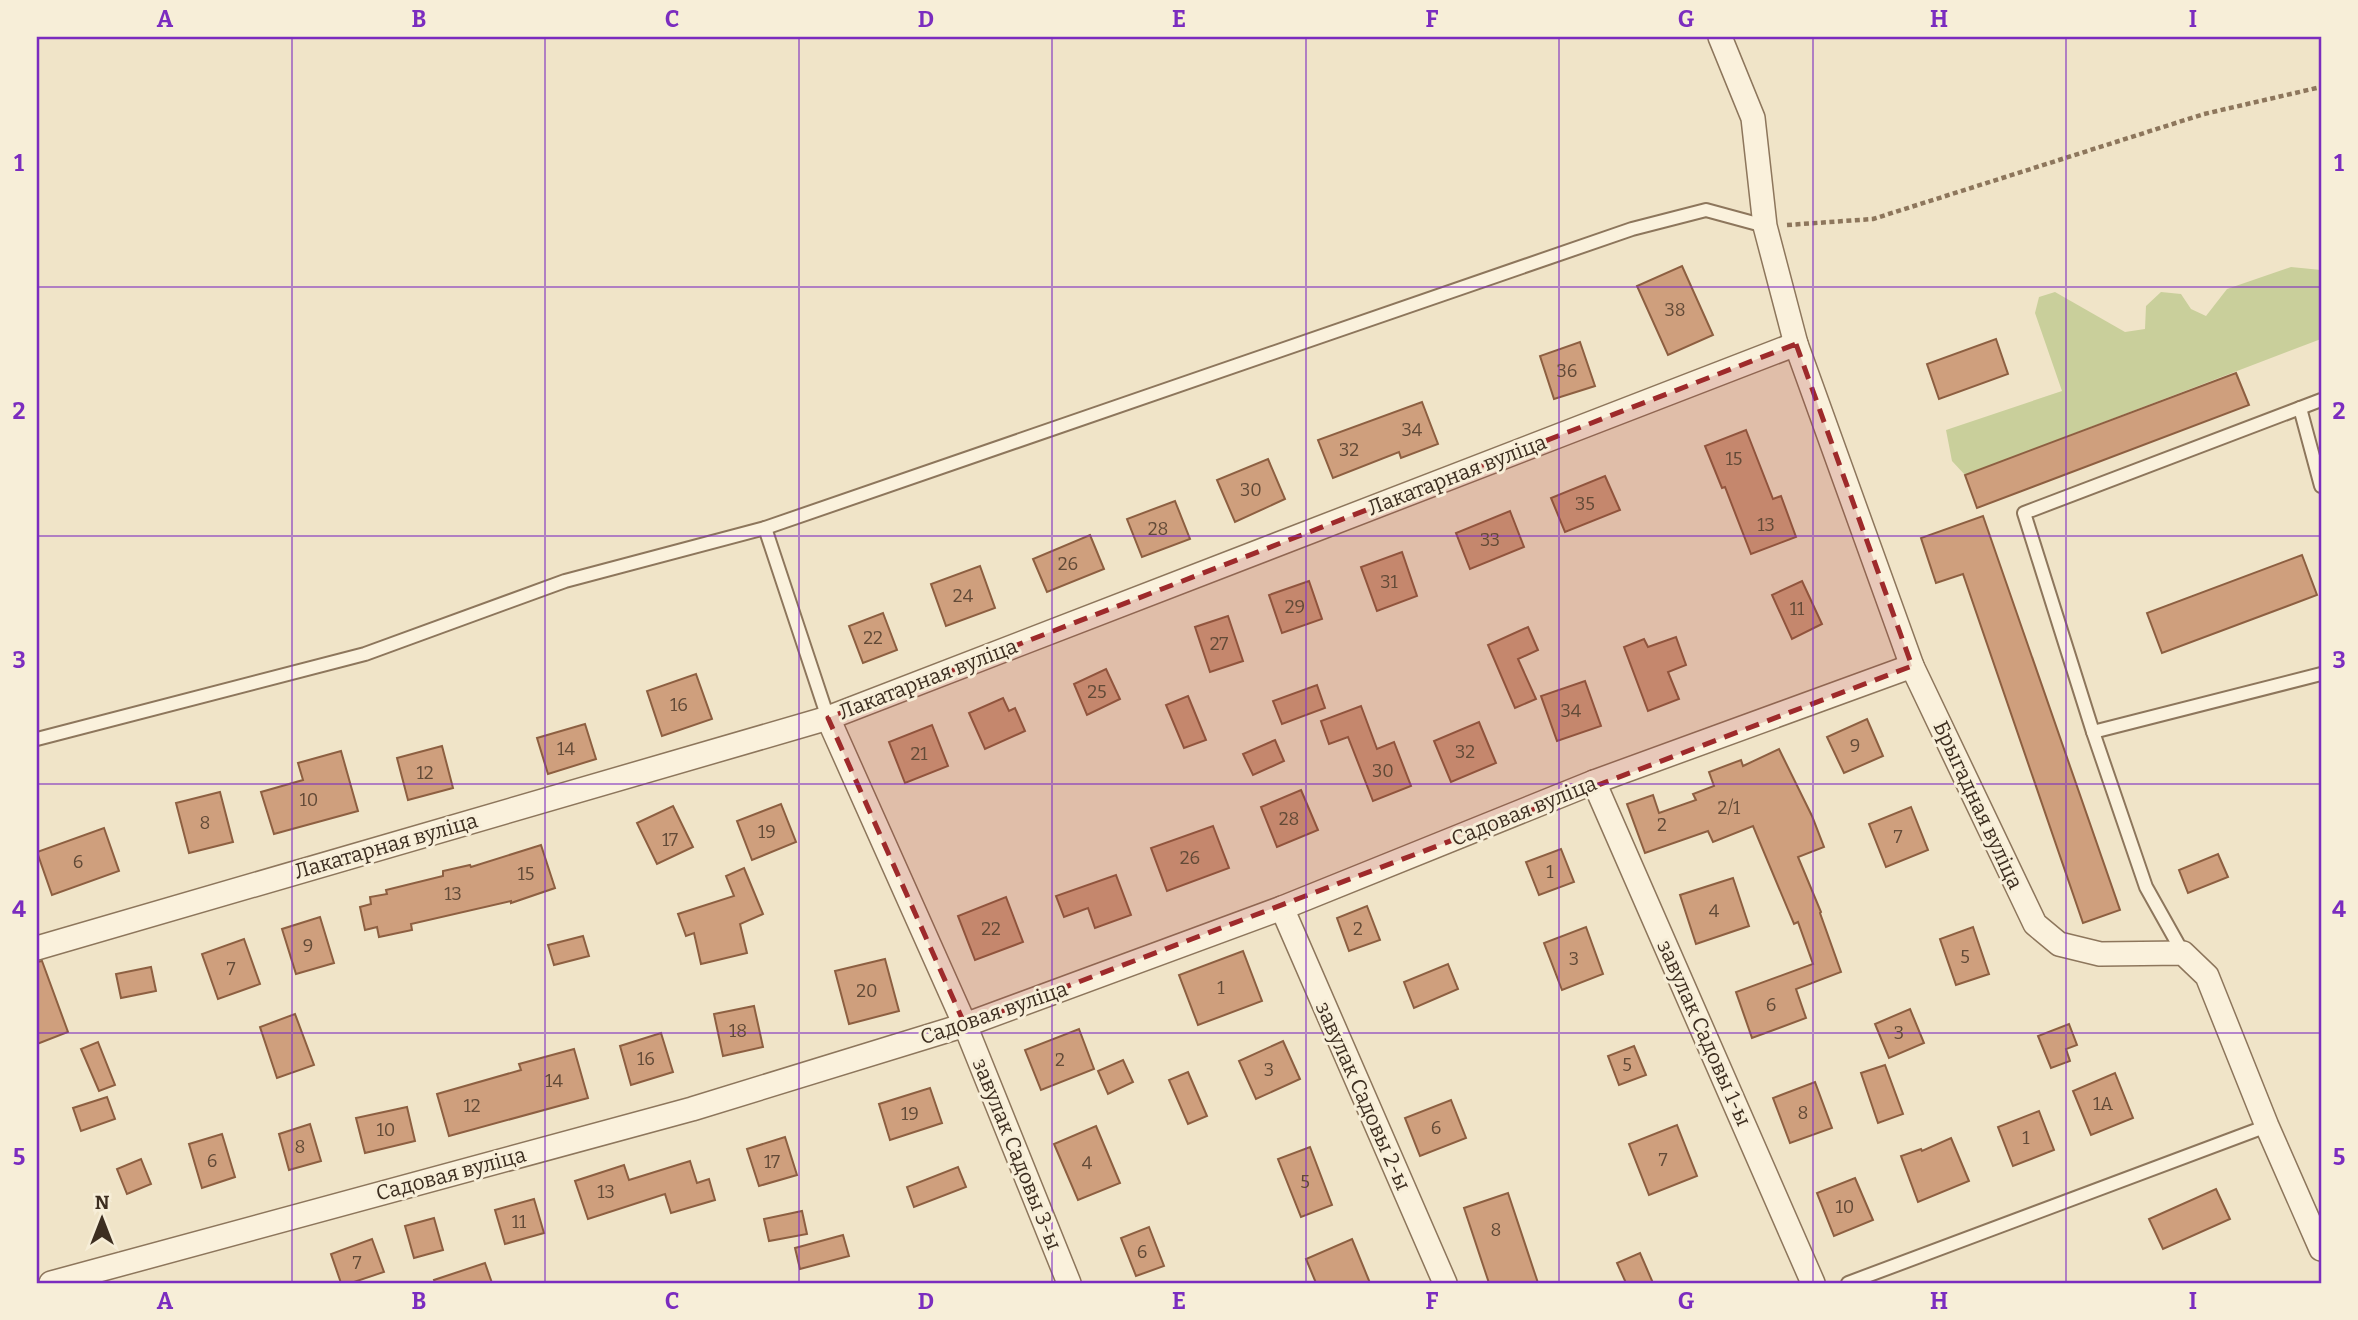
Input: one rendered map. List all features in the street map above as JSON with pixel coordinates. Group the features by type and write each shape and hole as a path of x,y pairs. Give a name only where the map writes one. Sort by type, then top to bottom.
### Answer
{"street":[{"name":"Брыгадная вуліца","path":"1720,37 1753,118 1765,226 1796,344 1912,666 2035,924 2059,944 2100,954 2183,953"},
{"name":"Лакатарная вуліца","path":"37,947 828,718 1796,344"},
{"name":"Садовая вуліца","path":"51,1283 692,1109 965,1025 1282,908 1594,782 1912,666"},
{"name":"завулак Садовы 3-ы","path":"828,718 965,1025 1069,1283"},
{"name":"завулак Садовы 1-ы","path":"1594,782 1813,1283"},
{"name":"завулак Садовы 2-ы","path":"1282,908 1445,1283"},
{"path":"2183,953 2207,976 2267,1126 2321,1249"}],"lane":[{"path":"37,739 366,654 565,581 765,528 1632,229 1706,211 1765,226"},
{"path":"2183,953 2146,887 2093,732 2024,513 2321,400"},
{"path":"2300,408 2321,486"},
{"path":"765,528 828,718"},
{"path":"2093,732 2321,674"},
{"path":"1848,1283 2267,1126"}],"path":[{"path":"1765,226 1873,219 2204,114 2321,88"}],"highlighted area":[{"path":"1796,344 1912,666 965,1025 828,718"}],"green space":[{"path":"2291,267 2321,270 2321,339 1965,475 1952,461 1946,430 2062,391 2035,313 2039,297 2055,292 2125,332 2145,329 2146,306 2161,292 2181,294 2191,309 2206,316 2227,289"}],"building":[{"path":"1682,266 1713,335 1668,355 1637,286"},
{"path":"1996,339 2008,374 1939,399 1927,364"},
{"path":"1580,342 1595,386 1554,399 1540,356"},
{"path":"2236,373 2249,405 1977,508 1965,475"},
{"path":"1422,402 1438,444 1401,458 1399,452 1333,478 1318,440"},
{"path":"1746,430 1773,499 1781,496 1796,537 1751,554 1725,487 1722,488 1705,446"},
{"path":"1268,459 1285,499 1235,522 1217,480"},
{"path":"1605,476 1620,510 1565,532 1551,498"},
{"path":"1175,501 1190,539 1142,557 1127,519"},
{"path":"1510,511 1524,547 1470,569 1456,533"},
{"path":"1983,516 2120,910 2083,923 1963,574 1936,583 1921,538"},
{"path":"1090,535 1104,569 1047,592 1033,559"},
{"path":"1402,552 1417,596 1377,611 1361,567"},
{"path":"2302,555 2317,595 2162,653 2147,613"},
{"path":"980,566 995,608 946,626 931,584"},
{"path":"1309,581 1322,619 1282,633 1269,595"},
{"path":"1802,581 1822,624 1792,639 1772,595"},
{"path":"883,613 897,650 863,663 849,626"},
{"path":"1228,616 1243,661 1210,672 1195,627"},
{"path":"1528,627 1538,650 1518,659 1536,699 1515,708 1488,645"},
{"path":"1676,637 1686,665 1668,672 1679,699 1648,711 1624,647 1644,639 1648,647"},
{"path":"1106,669 1120,699 1087,715 1074,684"},
{"path":"696,674 712,719 662,736 647,691"},
{"path":"1585,681 1601,726 1557,741 1541,696"},
{"path":"1317,685 1325,708 1282,724 1273,701"},
{"path":"1188,696 1206,740 1184,748 1166,705"},
{"path":"1003,698 1009,711 1015,708 1025,731 985,749 969,713"},
{"path":"1361,706 1377,749 1394,742 1411,786 1373,801 1348,737 1329,744 1321,721"},
{"path":"1867,719 1883,756 1844,773 1827,737"},
{"path":"1479,722 1496,763 1451,782 1434,741"},
{"path":"585,724 596,759 548,774 537,738"},
{"path":"932,725 948,766 905,783 889,742"},
{"path":"1275,740 1284,761 1253,775 1243,754"},
{"path":"442,746 453,788 408,800 397,758"},
{"path":"1779,749 1824,847 1798,857 1821,912 1841,972 1796,989 1806,1018 1752,1038 1736,992 1813,964 1798,922 1794,924 1753,826 1713,842 1708,831 1645,853 1627,804 1653,795 1659,813 1696,800 1693,794 1714,786 1709,772 1741,760 1743,766"},
{"path":"341,751 358,811 274,834 261,792 303,780 298,763"},
{"path":"1301,790 1318,830 1277,847 1261,807"},
{"path":"220,792 233,842 189,853 176,803"},
{"path":"781,804 796,842 752,860 737,821"},
{"path":"673,806 693,847 657,864 637,823"},
{"path":"1911,807 1928,850 1886,867 1869,824"},
{"path":"1213,826 1229,868 1167,891 1151,848"},
{"path":"104,828 119,871 52,895 37,852"},
{"path":"541,845 555,888 511,903 411,924 412,930 379,937 377,927 365,930 360,907 371,904 370,897 387,894 386,890 443,876 443,871 470,865 471,867"},
{"path":"1561,849 1574,882 1539,895 1526,862"},
{"path":"2218,854 2228,877 2188,893 2179,870"},
{"path":"744,868 763,914 740,924 747,953 701,964 694,933 686,936 678,914 734,896 726,876"},
{"path":"1116,875 1131,915 1095,928 1088,908 1064,917 1056,896"},
{"path":"1733,878 1749,926 1696,944 1680,895"},
{"path":"1006,897 1023,942 975,960 958,916"},
{"path":"1367,906 1380,940 1349,951 1337,918"},
{"path":"320,917 334,963 296,974 282,929"},
{"path":"1586,927 1603,974 1562,990 1544,943"},
{"path":"1973,927 1989,974 1956,985 1940,939"},
{"path":"583,936 589,956 554,965 548,945"},
{"path":"244,939 260,984 218,999 202,954"},
{"path":"1243,951 1262,1001 1198,1025 1179,975"},
{"path":"885,959 899,1011 849,1024 835,971"},
{"path":"42,961 68,1032 37,1044 37,962"},
{"path":"1448,964 1458,989 1414,1008 1404,982"},
{"path":"151,967 156,991 121,998 116,974"},
{"path":"754,1006 763,1047 723,1056 714,1014"},
{"path":"1910,1009 1924,1043 1889,1058 1875,1024"},
{"path":"295,1014 314,1065 277,1078 260,1027"},
{"path":"2069,1024 2077,1045 2066,1049 2070,1061 2051,1068 2038,1036"},
{"path":"1079,1029 1094,1069 1041,1090 1025,1050"},
{"path":"661,1033 673,1072 631,1085 620,1046"},
{"path":"1283,1041 1300,1079 1256,1099 1239,1061"},
{"path":"98,1042 115,1085 99,1091 81,1049"},
{"path":"1634,1046 1646,1075 1619,1085 1608,1056"},
{"path":"574,1049 588,1098 449,1136 437,1094 521,1070 519,1064"},
{"path":"1123,1060 1133,1082 1108,1094 1098,1071"},
{"path":"1885,1065 1903,1114 1878,1123 1861,1073"},
{"path":"1188,1072 1207,1116 1188,1124 1169,1080"},
{"path":"2115,1073 2133,1118 2091,1135 2073,1091"},
{"path":"1815,1082 1832,1128 1790,1143 1773,1098"},
{"path":"930,1088 942,1123 890,1140 879,1104"},
{"path":"107,1097 115,1119 81,1131 73,1108"},
{"path":"1451,1100 1466,1138 1420,1156 1405,1118"},
{"path":"407,1107 415,1141 365,1153 356,1118"},
{"path":"2039,1111 2054,1150 2013,1166 1998,1127"},
{"path":"310,1124 321,1161 289,1170 279,1134"},
{"path":"1677,1125 1697,1176 1649,1195 1629,1144"},
{"path":"1096,1126 1120,1183 1078,1200 1054,1144"},
{"path":"222,1134 235,1177 202,1188 189,1144"},
{"path":"785,1137 797,1175 759,1186 747,1149"},
{"path":"1951,1138 1969,1181 1918,1202 1901,1156 1921,1149 1922,1151"},
{"path":"1310,1147 1332,1205 1301,1217 1278,1159"},
{"path":"141,1159 151,1184 127,1194 117,1169"},
{"path":"690,1161 697,1183 709,1179 715,1200 671,1213 665,1194 588,1219 575,1181 624,1165 629,1180"},
{"path":"958,1167 966,1187 914,1207 907,1187"},
{"path":"1855,1178 1873,1220 1834,1236 1817,1193"},
{"path":"2216,1189 2230,1219 2163,1249 2149,1219"},
{"path":"1508,1193 1538,1283 1489,1283 1464,1208"},
{"path":"534,1199 544,1233 505,1244 495,1210"},
{"path":"802,1211 807,1234 769,1241 764,1219"},
{"path":"434,1218 443,1250 414,1258 405,1226"},
{"path":"1149,1227 1164,1266 1136,1276 1121,1238"},
{"path":"843,1235 849,1256 800,1269 795,1248"},
{"path":"372,1239 384,1272 351,1283 341,1283 331,1254"},
{"path":"1352,1239 1370,1283 1316,1283 1306,1259"},
{"path":"1640,1253 1653,1283 1626,1283 1617,1263"},
{"path":"485,1263 492,1283 435,1283 434,1280"}]}
